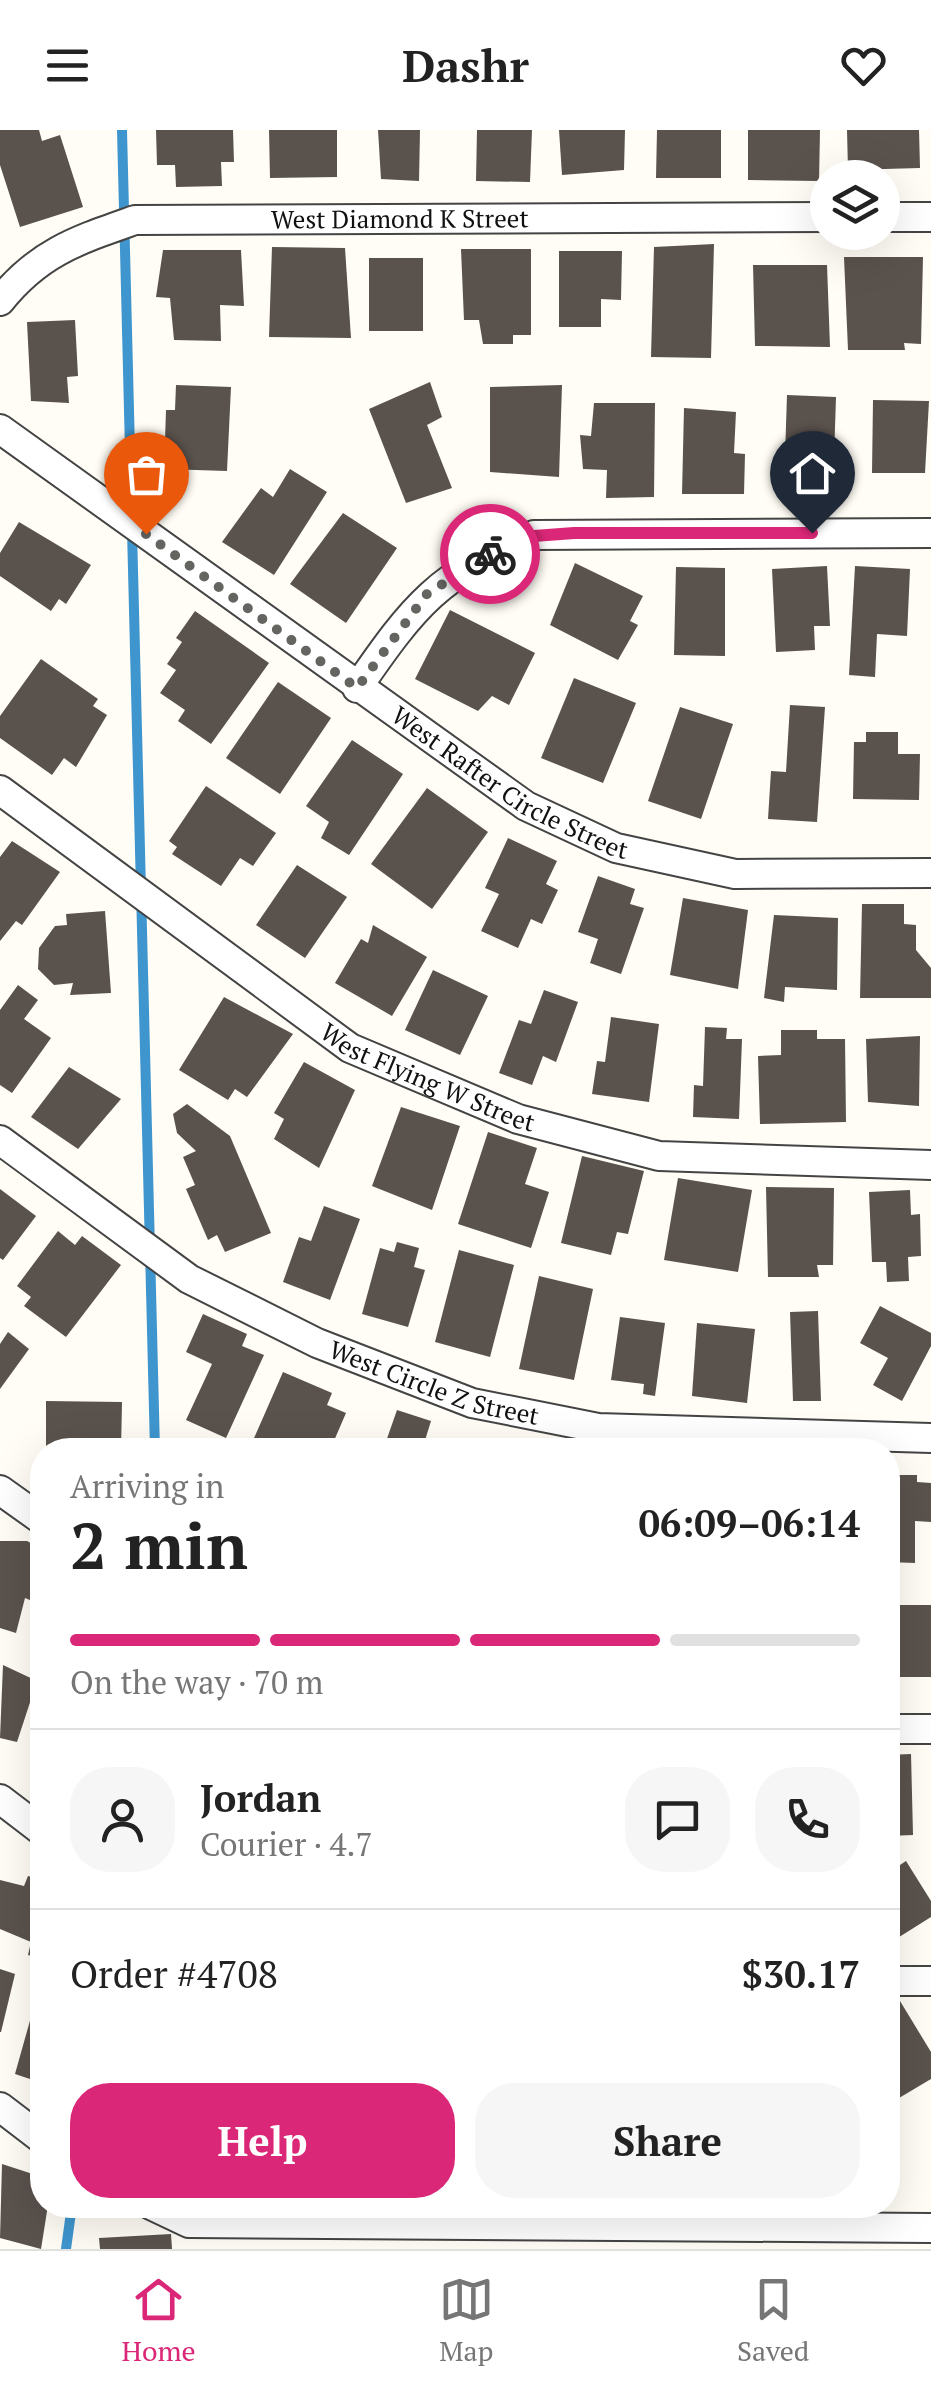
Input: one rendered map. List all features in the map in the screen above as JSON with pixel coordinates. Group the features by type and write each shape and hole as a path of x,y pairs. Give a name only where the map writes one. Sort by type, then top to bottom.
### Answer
{"street":[{"name":"West Diamond K Street","path":"0,301 16,280 58,247 134,220 810,217"},
{"path":"900,217 931,217"},
{"name":"West Rafter Circle Street","path":"0,429 526,806 616,848 736,874 931,873"},
{"path":"357,688 427,594 480,558 534,536 931,533"},
{"name":"West Flying W Street","path":"0,790 350,1048 518,1119 659,1156 931,1165"},
{"name":"West Circle Z Street","path":"0,1140 189,1279 317,1343 472,1403 598,1428 931,1438"},
{"path":"0,1490 30,1511"},
{"path":"900,1729 931,1729"},
{"path":"0,1800 30,1821"},
{"path":"900,1981 931,1981"},
{"path":"0,2107 30,2129"},
{"path":"178,2218 189,2223 931,2228"}],"building":[{"path":"0,130 39,130 42,141 60,135 83,207 20,227 0,165"},
{"path":"156,130 233,130 234,162 221,162 222,186 176,187 175,165 157,165"},
{"path":"269,130 337,130 337,177 270,178"},
{"path":"378,130 420,130 419,181 381,179"},
{"path":"477,130 532,130 530,182 476,181"},
{"path":"559,130 625,130 624,170 562,175"},
{"path":"657,130 721,130 721,178 656,178"},
{"path":"748,130 820,130 819,160 810,160 810,181 748,180"},
{"path":"847,130 919,130 920,168 900,169 900,160 848,160"},
{"path":"714,244 711,358 651,357 654,247"},
{"path":"272,247 345,248 351,338 269,337"},
{"path":"461,249 531,249 531,335 513,335 513,344 483,344 479,320 464,320"},
{"path":"163,250 241,250 244,306 220,305 221,341 174,340 170,298 156,297"},
{"path":"559,251 622,251 621,300 601,299 601,327 559,327"},
{"path":"844,257 923,257 921,344 904,343 905,350 848,350"},
{"path":"369,258 423,258 423,331 369,331"},
{"path":"753,265 827,265 830,347 755,346"},
{"path":"75,320 78,376 67,377 69,403 31,401 27,322"},
{"path":"430,382 442,417 427,425 452,488 406,503 369,409"},
{"path":"176,385 231,387 227,471 164,469 166,410 175,410"},
{"path":"562,385 559,477 490,472 490,387"},
{"path":"787,395 836,397 833,489 784,487"},
{"path":"873,400 929,401 925,473 872,473"},
{"path":"594,403 655,403 654,497 606,498 607,470 583,469 580,435 591,436"},
{"path":"684,408 736,412 734,453 745,454 744,494 682,494"},
{"path":"290,469 327,492 274,575 222,542 261,488 273,497"},
{"path":"343,513 397,548 346,623 290,584"},
{"path":"19,522 91,565 66,604 59,599 51,611 0,576 0,553"},
{"path":"575,563 643,596 630,621 638,625 618,660 550,625"},
{"path":"827,566 830,626 814,626 815,650 776,652 772,569"},
{"path":"855,566 910,569 907,636 877,634 875,677 849,675"},
{"path":"676,567 725,568 725,656 674,655"},
{"path":"450,610 535,653 509,705 492,696 478,711 415,679"},
{"path":"195,611 269,663 211,744 178,721 185,710 160,693 176,670 167,664 182,642 176,638"},
{"path":"41,659 98,699 93,706 107,715 76,767 64,758 52,775 0,738 0,716"},
{"path":"574,678 636,703 603,783 541,758"},
{"path":"278,682 331,718 280,794 226,758"},
{"path":"790,705 825,707 817,822 768,819 771,771 786,772"},
{"path":"680,707 733,724 701,819 648,801"},
{"path":"866,732 898,732 898,754 920,754 919,800 853,799 854,742 866,742"},
{"path":"352,740 403,774 349,855 321,838 329,822 306,806"},
{"path":"206,786 276,833 253,866 240,858 221,886 172,854 177,847 169,841"},
{"path":"427,788 488,832 432,909 371,864"},
{"path":"508,838 557,861 546,884 558,890 542,924 531,919 518,948 481,931 499,894 485,888"},
{"path":"12,841 60,872 22,925 16,921 0,941 0,857"},
{"path":"297,865 347,897 305,958 256,925"},
{"path":"598,876 635,889 630,904 644,908 621,974 590,963 598,939 578,932"},
{"path":"683,898 748,910 738,989 670,975"},
{"path":"862,904 904,904 904,924 916,925 916,950 931,968 931,998 860,998"},
{"path":"105,911 111,993 70,995 73,983 54,985 38,969 39,948 55,926 67,925 66,914"},
{"path":"774,915 838,918 837,990 785,987 784,1002 764,998"},
{"path":"373,925 427,957 392,1016 335,983 361,939 368,943"},
{"path":"433,970 488,996 460,1055 405,1030"},
{"path":"18,985 38,1000 24,1019 51,1038 12,1093 0,1085 0,1010"},
{"path":"544,990 578,1002 556,1062 543,1056 532,1085 499,1073 519,1020 531,1024"},
{"path":"224,997 293,1034 247,1097 235,1089 228,1100 179,1070"},
{"path":"611,1017 659,1024 649,1102 592,1094 597,1061 605,1062"},
{"path":"705,1027 727,1028 726,1039 742,1039 739,1119 693,1117 694,1085 703,1086"},
{"path":"781,1030 817,1030 817,1039 845,1039 846,1122 760,1124 758,1056 781,1055"},
{"path":"920,1036 919,1106 868,1102 866,1039"},
{"path":"304,1062 355,1090 319,1168 274,1139 284,1119 274,1113"},
{"path":"69,1067 121,1099 78,1149 31,1117"},
{"path":"187,1104 230,1136 271,1233 225,1252 217,1235 208,1240 186,1189 195,1185 183,1157 196,1151 177,1133 173,1114"},
{"path":"401,1107 460,1126 432,1210 372,1186"},
{"path":"488,1132 537,1148 525,1184 549,1192 531,1248 458,1224"},
{"path":"582,1156 644,1171 628,1234 617,1232 611,1255 561,1243"},
{"path":"678,1178 752,1190 738,1272 664,1260"},
{"path":"766,1187 834,1188 833,1265 817,1265 819,1277 768,1277"},
{"path":"0,1189 36,1216 3,1260 0,1258"},
{"path":"910,1190 911,1215 920,1214 921,1256 908,1257 909,1281 887,1282 886,1262 872,1262 869,1192"},
{"path":"324,1206 360,1219 330,1300 283,1282 299,1237 311,1241"},
{"path":"58,1231 75,1245 82,1236 121,1265 66,1337 24,1306 31,1297 17,1286"},
{"path":"397,1242 419,1248 414,1267 425,1270 408,1327 362,1314 380,1248 394,1252"},
{"path":"459,1250 514,1265 490,1357 435,1342"},
{"path":"539,1276 593,1289 574,1380 519,1369"},
{"path":"880,1306 931,1333 931,1346 902,1401 873,1385 888,1358 860,1343"},
{"path":"818,1311 821,1401 793,1401 790,1312"},
{"path":"203,1314 247,1334 242,1346 264,1355 226,1438 186,1420 212,1364 186,1352"},
{"path":"620,1317 665,1323 655,1396 643,1394 644,1384 611,1380"},
{"path":"697,1323 755,1329 747,1403 692,1396"},
{"path":"8,1332 29,1349 0,1389 0,1344"},
{"path":"283,1372 332,1393 327,1405 346,1413 335,1438 254,1438"},
{"path":"46,1401 122,1402 121,1438 46,1438"},
{"path":"397,1410 431,1421 426,1438 387,1438"},
{"path":"900,1475 917,1475 917,1482 931,1483 931,1522 915,1521 915,1563 900,1562"},
{"path":"0,1541 27,1541 30,1600 25,1598 16,1633 0,1628"},
{"path":"900,1605 931,1605 931,1677 900,1677"},
{"path":"3,1665 30,1678 30,1702 17,1742 0,1738"},
{"path":"900,1754 911,1754 913,1835 900,1836"},
{"path":"906,1861 931,1901 931,1917 900,1936 900,1865"},
{"path":"30,1876 30,1942 0,1929 0,1880 24,1886"},
{"path":"0,1969 15,1974 1,2032 0,2032"},
{"path":"900,2001 931,2052 931,2079 900,2097"},
{"path":"30,2021 30,2079 15,2074"},
{"path":"2,2164 30,2173 30,2218 46,2218 41,2249 0,2238"},
{"path":"171,2234 172,2249 100,2249 99,2238"}],"waterway":[{"path":"122,130 155,1438"},
{"path":"66,2249 70,2218"}],"way so far":[{"path":"146,534 357,688 427,594 490,554"}],"route":[{"path":"490,554 534,536 574,533 812,533"}]}
